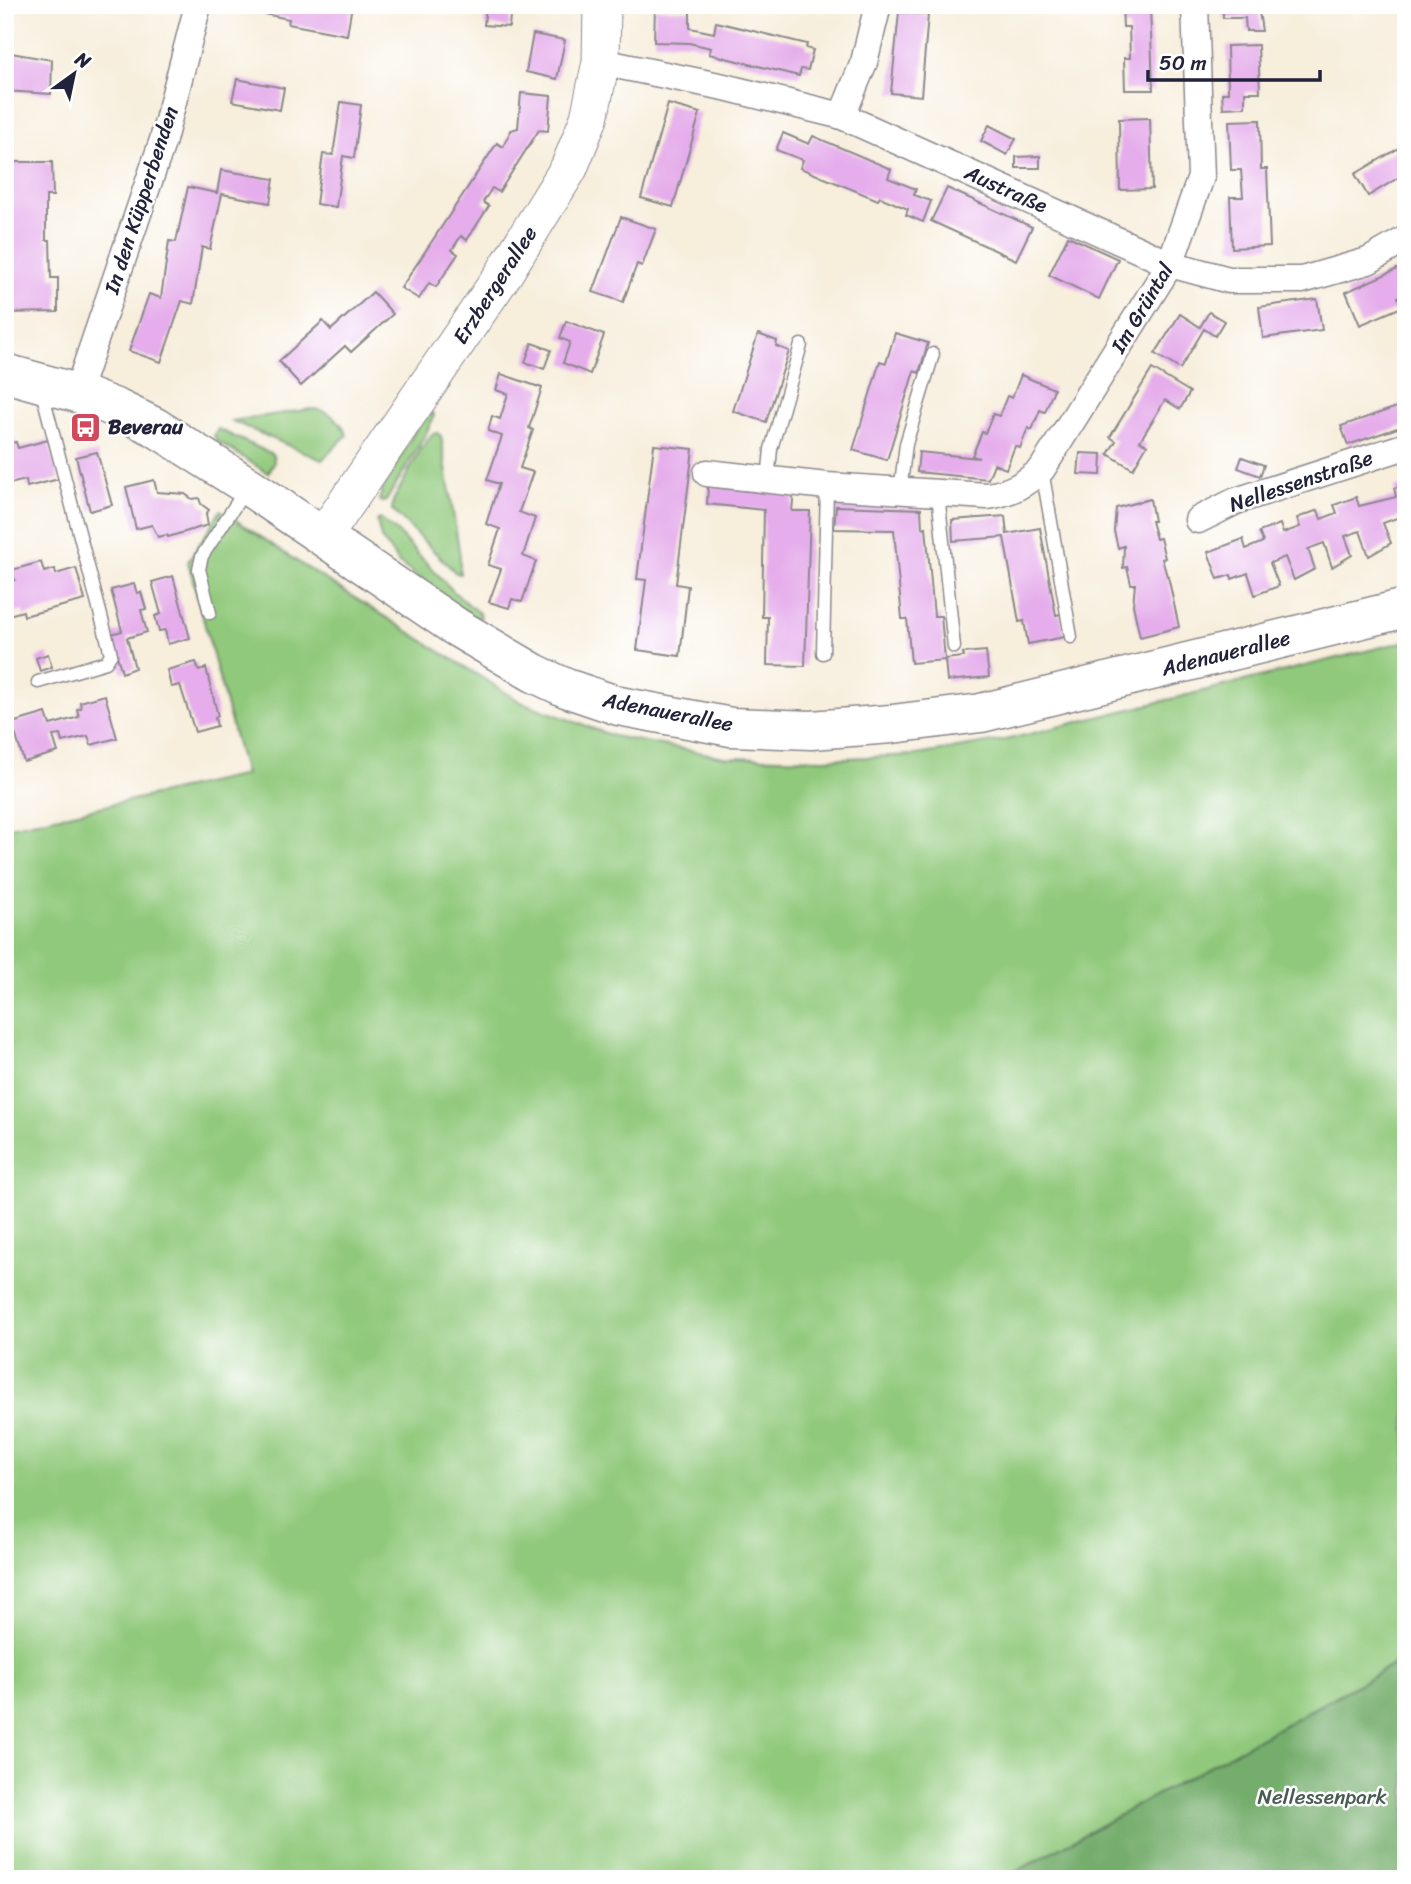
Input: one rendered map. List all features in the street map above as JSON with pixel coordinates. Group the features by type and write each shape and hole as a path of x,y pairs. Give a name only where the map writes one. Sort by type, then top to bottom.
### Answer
{"main road":[{"name":"Adenauerallee","path":"22,377 77,393 155,427 248,486 456,627 534,673 566,688 619,706 731,726 811,730 981,713 1406,608"}],"street":[{"name":"In den Küpperbenden","path":"77,393 163,140 198,5"},
{"name":"Erzbergerallee","path":"323,537 547,207 569,168 589,118 601,62 602,5"},
{"path":"842,116 864,62 877,5"},
{"name":"Im Grüntal","path":"707,473 827,486 987,496 1006,494 1019,488 1042,469 1170,264 1201,177 1195,5"},
{"name":"Austraße","path":"601,62 724,87 842,116 1170,264 1229,280 1302,280 1368,261 1406,239"},
{"name":"Nellessenstraße","path":"1198,520 1236,501 1406,446"}],"lane":[{"path":"768,480 771,449 802,345"},
{"path":"900,491 906,444 933,355"},
{"path":"22,377 111,654 106,662 38,682"},
{"path":"1042,469 1072,637"},
{"path":"210,613 199,569 202,556 248,486"},
{"path":"823,653 827,486"},
{"path":"938,494 954,647"}],"green space":[{"path":"311,409 333,416 347,435 322,460 232,421"},
{"path":"425,413 434,414 428,430 386,501 381,502 379,500 384,486"},
{"path":"218,429 272,454 274,461 268,473 217,441 214,436"},
{"path":"432,434 441,436 460,556 460,574 392,510 393,501 420,450"},
{"path":"221,510 304,566 521,702 613,736 725,757 823,759 917,755 1005,740 1406,641 1406,1658 1003,1879 5,1879 5,828 245,775 188,562"},
{"path":"380,519 397,532 481,617 478,619 470,615 399,563 381,538 377,521"},
{"name":"Nellessenpark","path":"1406,1658 1406,1879 1003,1879"}],"building":[{"path":"235,5 352,5 347,35 288,24 289,19 234,8"},
{"path":"486,5 511,5 509,27 484,25"},
{"path":"1122,5 1150,5 1153,90 1125,90 1124,58 1130,58 1129,27 1123,27"},
{"path":"1223,5 1258,5 1262,31 1246,31 1245,18 1223,18"},
{"path":"655,8 690,10 690,28 714,33 716,22 807,44 806,48 813,50 808,70 801,69 799,76 709,54 711,48 689,43 654,42"},
{"path":"899,12 928,15 921,96 891,93"},
{"path":"533,34 565,40 557,79 526,72"},
{"path":"1258,45 1260,92 1245,92 1245,107 1223,108 1222,93 1228,93 1227,46"},
{"path":"5,52 52,60 51,94 5,91"},
{"path":"237,79 284,88 280,110 232,101"},
{"path":"521,93 551,96 548,131 539,130 499,192 492,188 483,202 489,206 467,240 461,236 452,250 458,254 436,287 429,283 419,299 401,288 497,143 503,147 511,130 518,128"},
{"path":"341,102 361,105 354,158 343,156 336,207 316,204 323,154 333,155"},
{"path":"668,104 700,113 673,207 641,198"},
{"path":"1150,118 1152,189 1120,190 1119,119"},
{"path":"1260,120 1261,169 1267,169 1270,246 1232,248 1230,197 1243,197 1241,170 1231,170 1229,121"},
{"path":"989,125 1016,139 1007,155 981,141"},
{"path":"783,133 809,144 813,136 891,169 888,178 916,189 914,195 931,201 923,222 906,215 908,209 880,197 878,200 800,168 803,160 776,150"},
{"path":"1406,144 1406,173 1368,196 1355,174"},
{"path":"1040,156 1040,168 1016,168 1016,157"},
{"path":"5,162 52,162 53,196 46,196 46,240 50,240 51,278 58,278 58,312 5,313 5,279 11,279 10,252 5,252"},
{"path":"221,170 274,179 270,203 222,194 210,249 202,247 193,304 182,301 161,362 129,351 149,294 161,298 169,241 176,242 188,187 217,193"},
{"path":"947,188 1032,227 1016,260 931,221"},
{"path":"621,217 656,229 642,266 637,264 623,302 593,292"},
{"path":"1068,236 1118,259 1099,299 1049,275"},
{"path":"1406,265 1406,294 1398,297 1402,307 1360,325 1346,292"},
{"path":"373,292 393,314 351,352 345,346 301,386 279,361 323,321 331,330"},
{"path":"1317,299 1322,330 1263,338 1259,307"},
{"path":"1209,312 1224,321 1215,336 1204,329 1180,369 1155,354 1180,314 1200,327"},
{"path":"566,321 604,335 590,374 563,363 570,342 560,338"},
{"path":"895,333 928,343 919,373 914,371 887,460 853,450 880,361 886,363"},
{"path":"758,334 777,341 776,346 789,351 766,422 733,411"},
{"path":"532,343 551,350 544,369 525,362"},
{"path":"1152,369 1190,392 1180,409 1165,400 1140,441 1147,445 1133,469 1108,454 1116,441 1110,437"},
{"path":"501,374 542,388 529,428 533,430 520,468 533,472 519,512 535,518 523,556 536,561 522,602 512,599 509,608 489,602 501,569 488,565 500,529 486,524 499,484 487,480 502,436 488,431 492,416 500,419 508,394 496,390"},
{"path":"1021,375 1054,389 1045,412 1040,410 1032,430 1028,428 1020,448 1015,446 1006,469 994,464 988,479 917,472 919,452 979,458 972,456 982,432 985,433 993,414 999,416 1007,396 1012,398"},
{"path":"1406,404 1406,425 1348,445 1341,426"},
{"path":"48,440 59,479 27,487 26,480 5,485 5,444 16,442 18,448"},
{"path":"654,445 693,449 676,584 688,586 680,656 637,650 646,580 637,579"},
{"path":"97,452 112,505 90,511 76,457"},
{"path":"1080,453 1102,454 1101,475 1078,474"},
{"path":"1242,457 1264,465 1260,476 1238,468"},
{"path":"154,480 157,492 199,498 201,504 209,510 206,514 208,525 168,537 158,537 152,525 136,529 126,487"},
{"path":"708,485 794,491 792,511 810,511 805,666 767,665 768,617 762,617 764,510 707,504"},
{"path":"1406,485 1406,519 1403,520 1402,516 1383,523 1391,543 1369,556 1360,531 1345,536 1352,555 1332,567 1324,543 1308,549 1315,569 1294,580 1285,557 1270,563 1279,586 1255,595 1248,573 1232,579 1231,575 1218,579 1208,552 1243,539 1246,549 1263,542 1259,532 1280,524 1283,533 1300,527 1297,518 1318,510 1321,519 1337,513 1334,505 1356,497 1359,506 1396,497 1394,488"},
{"path":"1150,499 1154,521 1151,521 1156,539 1160,538 1165,558 1162,559 1179,627 1140,637 1133,605 1135,584 1131,584 1127,567 1123,568 1124,546 1118,548 1114,531 1116,508"},
{"path":"836,506 921,509 922,528 926,527 934,616 941,616 945,659 964,657 963,653 986,651 989,677 947,681 945,660 911,663 907,619 902,619 894,530 834,529"},
{"path":"1005,516 1007,534 1040,528 1056,615 1061,614 1065,637 1028,644 1024,621 1019,622 1004,537 953,541 952,520"},
{"path":"41,562 44,572 55,569 56,574 76,568 85,600 24,616 23,611 5,616 5,582 15,580 12,570"},
{"path":"173,576 190,638 168,644 165,630 159,631 155,616 161,614 152,582"},
{"path":"134,584 137,593 141,592 146,609 141,610 147,632 127,638 135,668 122,673 111,634 122,631 111,590"},
{"path":"48,654 52,667 40,671 36,658"},
{"path":"196,662 199,671 206,668 218,716 215,718 217,726 195,732 180,685 171,687 167,670"},
{"path":"105,695 117,738 91,745 88,736 62,742 60,735 53,736 58,752 24,762 12,723 46,713 50,725 79,717 77,709 81,708 80,702"}],"place":[{"name":"Beverau","path":"85,427"}]}
